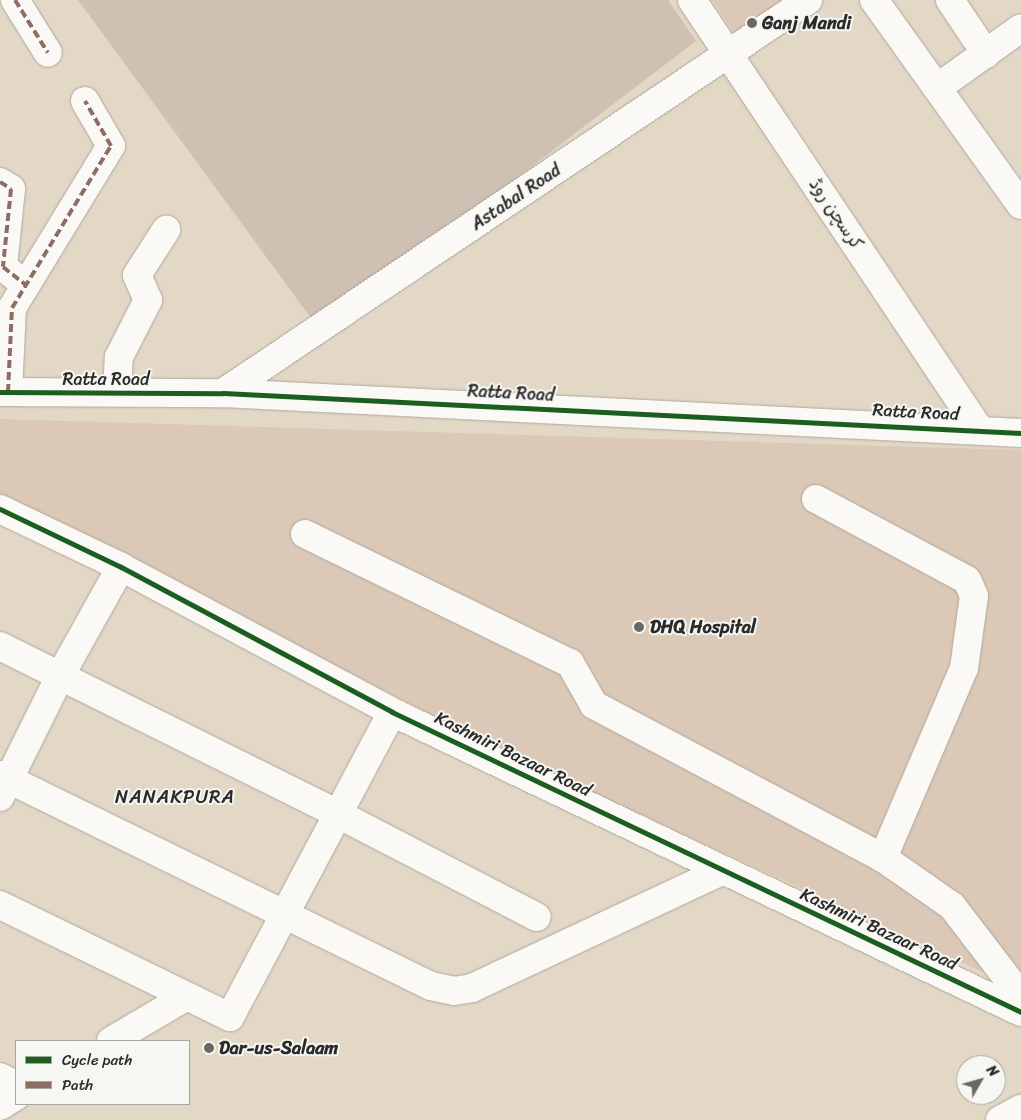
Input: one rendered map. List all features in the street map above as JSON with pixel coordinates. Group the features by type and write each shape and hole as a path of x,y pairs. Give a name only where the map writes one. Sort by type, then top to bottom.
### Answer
{"street":[{"path":"15,0 48,53"},
{"name":"کرسچن روڈ","path":"692,0 979,429"},
{"name":"Astabal Road","path":"223,393 730,55 808,0"},
{"path":"874,0 1021,205"},
{"path":"950,0 986,54"},
{"path":"937,88 1021,28"},
{"path":"4,392 12,308 111,146 85,101"},
{"path":"0,182 11,189 3,267 26,285"},
{"path":"117,392 119,357 148,300 137,275 166,230"},
{"name":"Ratta Road","path":"4,392 223,393 979,429 1021,433"},
{"path":"816,499 967,580 974,596 964,668 883,858"},
{"name":"Kashmiri Bazaar Road","path":"0,509 121,567 392,712 1021,1012"},
{"path":"305,534 570,663 594,705 883,858 952,906 1021,996"},
{"path":"121,567 60,676 3,784 284,914 431,986 454,991 472,988 724,870"},
{"path":"0,646 336,812 537,917"},
{"path":"0,905 230,1017 336,812 392,712"},
{"path":"113,1040 187,996"},
{"path":"0,1077 15,1084"},
{"path":"0,1106 15,1097"},
{"path":"1000,1120 1021,1109"}],"shaded area":[{"name":"Ganj Mandi","path":"712,0 808,0 743,46"},
{"name":"DHQ Hospital","path":"0,419 1021,450 1021,990 516,757 0,497"}],"building":[{"path":"78,0 668,0 696,41 319,329"}],"marked path":[{"path":"15,0 48,53"},
{"path":"8,392 12,308 111,146 85,101"},
{"path":"0,182 11,189 3,267 26,285"}],"cycle path":[{"path":"0,392 223,393 1021,433"},
{"path":"0,509 121,567 392,712 1021,1012"}],"place":[{"name":"Ganj Mandi","path":"752,23"},
{"name":"DHQ Hospital","path":"639,627"},
{"name":"Dar-us-Salaam","path":"209,1048"}],"district":[{"name":"NANAKPURA","path":"175,797"}]}
